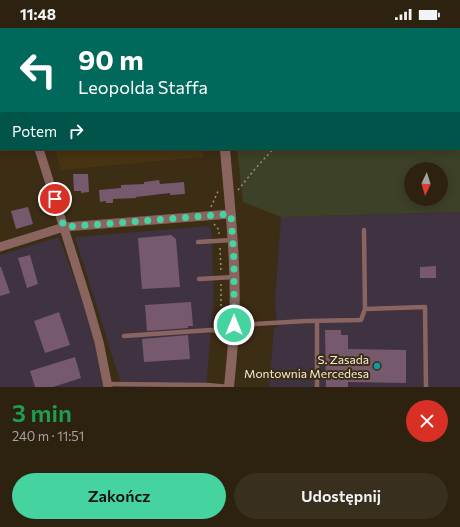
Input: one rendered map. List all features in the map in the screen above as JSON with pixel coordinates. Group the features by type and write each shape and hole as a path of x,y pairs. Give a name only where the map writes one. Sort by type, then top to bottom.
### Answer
{"street":[{"path":"39,150 99,342 108,386"},
{"path":"225,150 231,214 234,277 234,328 230,387"},
{"path":"0,248 64,227 231,214"}],"lane":[{"path":"124,336 317,321 361,320 365,310 364,230"},
{"path":"198,242 232,240"},
{"path":"198,279 234,277"},
{"path":"365,310 425,307 426,387"},
{"path":"317,321 317,387"},
{"path":"108,386 207,385 230,387"}],"path":[{"path":"230,202 255,169 272,150"},
{"path":"212,208 210,206 220,187"}],"shaded area":[{"path":"55,150 202,150 203,157 61,170"},
{"path":"460,212 460,387 269,387 274,328 277,327 275,300 281,217"},
{"path":"207,226 211,228 214,295 206,387 122,387 75,237"},
{"path":"59,237 87,314 105,387 0,387 0,255"}],"green space":[{"path":"237,150 460,150 460,212 281,217 243,202"}],"building":[{"path":"73,174 88,174 89,192 81,193 81,191 74,191"},
{"path":"159,180 160,184 184,182 185,194 170,195 170,193 136,198 113,199 113,203 106,203 106,201 100,202 99,190 121,188 121,185 144,184 144,182"},
{"path":"28,207 33,224 16,229 11,211"},
{"path":"171,235 176,239 180,287 142,289 138,238"},
{"path":"30,255 38,284 27,288 18,258"},
{"path":"436,266 436,278 420,278 420,267"},
{"path":"0,267 10,293 0,296"},
{"path":"191,302 193,326 188,326 188,328 147,331 145,305"},
{"path":"59,312 70,345 45,353 34,321"},
{"name":"S. Zasada Montownia Mercedesa","path":"325,330 341,330 341,335 348,335 348,349 406,350 406,383 348,382 348,387 326,387"},
{"path":"188,335 190,359 144,362 142,339"},
{"path":"75,357 81,378 53,387 35,387 30,371"}],"place":[{"name":"S. Zasada Montownia Mercedesa","path":"377,366"}],"route":[{"path":"55,199 64,227 231,214 234,262 234,325"}]}
